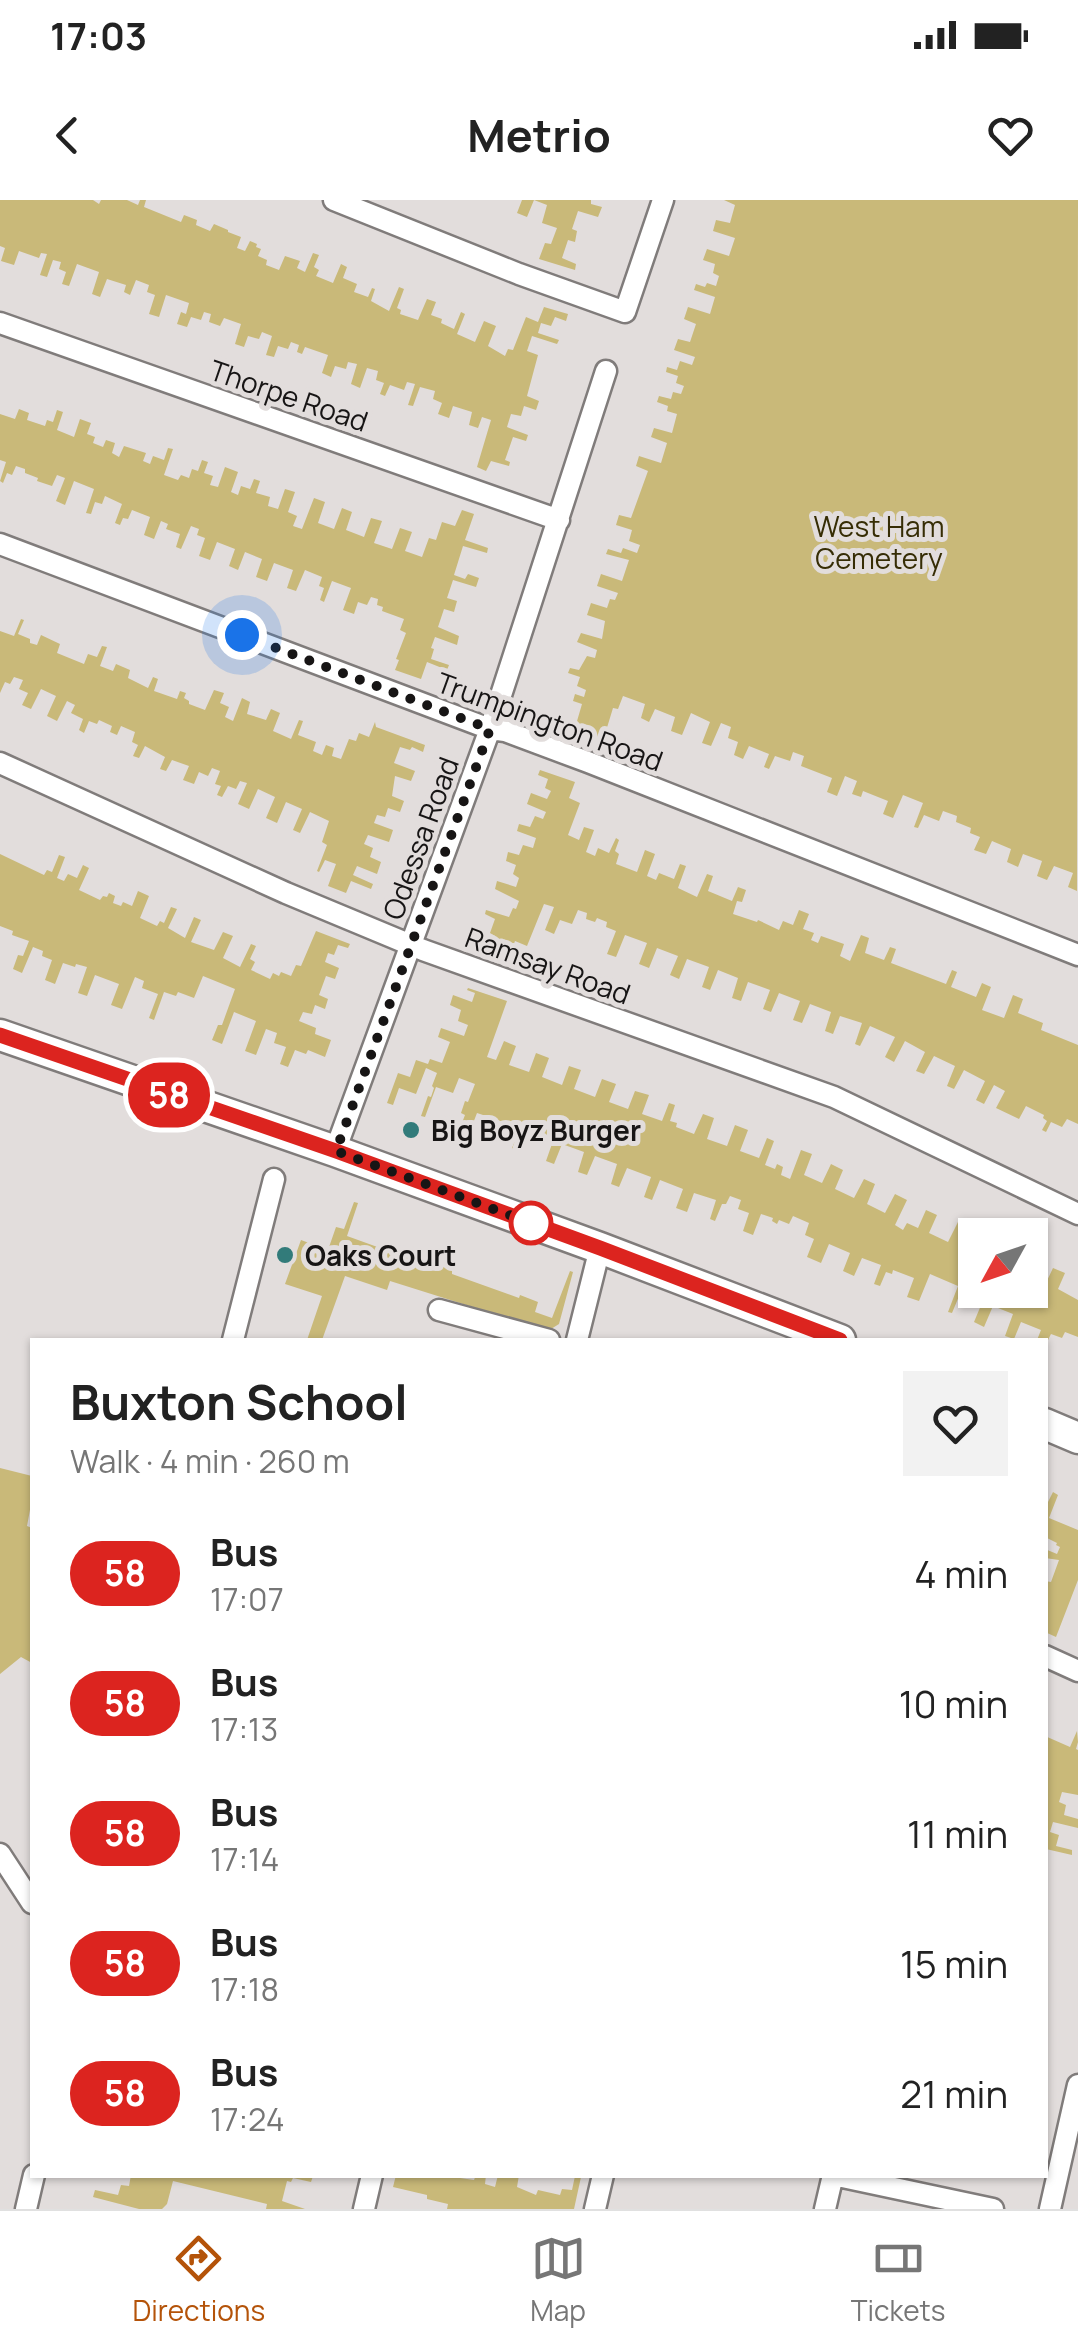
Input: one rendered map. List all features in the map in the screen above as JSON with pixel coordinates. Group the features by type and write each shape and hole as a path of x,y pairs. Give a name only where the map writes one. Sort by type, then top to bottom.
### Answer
{"street":[{"path":"334,200 625,312 662,200"},
{"name":"Thorpe Road","path":"0,323 559,520"},
{"name":"Odessa Road","path":"336,1151 490,729 606,371"},
{"name":"Trumpington Road","path":"0,544 490,729 588,762 1078,956"},
{"name":"Ramsay Road","path":"0,763 286,893 410,944 834,1098 1078,1214"},
{"path":"0,1035 336,1151 835,1338"},
{"path":"234,1338 274,1179"},
{"path":"578,1338 600,1248"},
{"path":"439,1310 542,1338"},
{"path":"1048,1425 1078,1438"},
{"path":"1048,1657 1078,1671"},
{"path":"0,1854 30,1900"},
{"path":"1050,2209 1078,2085"},
{"path":"26,2209 33,2178"},
{"path":"364,2209 371,2178"},
{"path":"595,2209 602,2178"},
{"path":"825,2209 832,2178"},
{"path":"847,2178 992,2209"}],"green space":[{"path":"0,200 93,200 99,204 101,200 127,200 138,205 140,200 146,200 144,207 181,222 184,215 210,231 214,224 228,230 241,237 237,248 245,251 250,241 257,244 261,249 258,256 267,260 266,265 279,270 285,256 300,261 297,268 305,272 313,253 319,255 314,267 319,270 316,276 333,283 341,264 347,267 343,278 357,284 354,292 368,297 375,289 371,301 389,311 399,287 404,289 397,308 400,314 418,320 427,299 436,302 431,315 454,329 461,312 465,314 457,334 475,342 484,321 496,326 488,346 505,356 508,349 513,350 526,317 538,322 544,307 568,314 566,321 555,317 551,326 541,323 538,333 559,340 557,344 532,336 527,351 538,355 527,396 539,401 536,410 524,406 521,416 511,414 507,427 528,435 526,441 513,437 505,460 510,462 509,466 491,461 486,471 477,467 491,420 482,417 478,428 469,425 472,412 453,406 449,418 438,414 442,403 433,399 435,391 420,387 413,406 408,405 415,384 407,382 404,390 390,385 385,396 380,394 384,383 376,380 378,371 367,368 360,388 351,384 357,364 348,362 346,369 335,366 331,377 322,373 328,355 305,347 302,354 297,352 299,345 291,342 288,349 278,346 274,357 266,355 272,336 262,332 259,339 248,336 244,347 235,344 241,324 224,318 220,326 209,322 211,314 204,312 201,320 191,317 187,327 177,324 189,303 166,295 159,317 149,314 155,295 147,292 149,285 136,280 130,295 124,292 126,285 107,279 100,297 92,294 99,272 77,264 69,286 62,284 66,272 59,269 61,262 53,260 47,277 40,275 47,254 41,253 39,258 19,251 14,265 1,261 5,248 0,246"},
{"path":"522,200 534,200 527,217 517,213"},
{"path":"534,200 591,200 591,204 602,207 598,217 578,211 572,229 577,231 575,242 568,240 562,258 576,264 575,270 539,259 557,228 542,223 547,205"},
{"name":"West Ham Cemetery","path":"724,200 1078,200 1077,891 1068,887 1073,873 1054,866 1047,880 1037,876 1042,861 1023,854 1018,867 1007,862 1011,849 992,841 986,854 974,850 980,837 956,822 957,816 943,811 939,821 924,815 918,828 914,827 923,803 903,795 893,818 883,814 888,801 863,791 861,797 852,794 857,781 845,776 837,796 827,792 832,778 801,766 804,756 793,752 790,761 775,756 769,769 764,767 769,754 749,746 743,759 734,755 738,742 728,738 731,727 721,723 711,746 702,743 710,722 691,713 682,735 671,731 675,717 655,709 649,722 641,718 645,704 623,696 618,709 613,708 602,744 551,726 553,721 575,728 582,704 573,701 575,694 584,697 586,690 577,686 580,677 568,673 570,668 579,670 587,656 595,658 597,650 577,642 581,633 602,639 605,621 587,615 591,603 607,608 610,599 615,600 618,593 597,586 601,574 622,581 629,560 606,554 608,549 621,553 623,548 637,553 640,545 629,541 632,530 616,525 619,515 631,518 648,471 636,466 639,456 661,463 667,443 651,437 654,428 672,433 677,414 657,402 659,396 671,399 673,392 681,394 684,386 676,383 678,376 666,372 667,367 677,370 680,361 692,365 695,357 674,350 678,339 690,342 696,324 684,319 688,307 710,314 715,297 694,290 696,284 716,286 719,276 713,273 715,264 703,260 707,249 729,256 735,238 713,231 716,220 730,223 735,205"},
{"path":"19,409 29,413 27,420 45,426 47,420 53,422 57,410 63,412 57,430 74,437 80,419 91,423 87,434 95,437 93,443 103,447 106,440 115,443 112,453 119,457 124,446 146,453 143,461 150,464 153,456 164,460 168,448 173,449 164,475 178,480 181,475 189,478 192,469 198,471 202,460 208,462 204,473 213,476 210,485 218,487 225,467 238,472 231,492 238,495 241,486 250,489 254,479 260,481 256,493 270,497 268,506 278,509 285,489 295,492 288,512 297,516 293,526 302,529 314,498 325,502 318,523 334,529 342,508 352,512 346,530 364,537 371,518 382,521 374,543 392,549 400,528 412,532 405,551 422,557 429,538 436,540 442,522 455,526 462,510 474,514 465,540 488,548 487,553 463,546 454,575 479,578 476,587 453,580 447,598 457,601 454,612 444,609 438,627 459,636 457,645 435,637 431,648 431,659 449,665 447,670 427,662 421,679 395,670 406,633 400,630 404,619 382,611 378,599 371,597 367,605 358,602 354,614 343,610 351,588 332,581 324,602 320,600 322,577 305,570 296,591 287,588 293,570 274,563 267,581 256,577 262,559 245,552 238,570 229,566 235,549 217,542 210,560 199,556 205,538 197,535 199,529 191,526 181,549 176,547 180,534 166,529 168,524 161,521 154,539 144,535 150,517 132,510 128,519 123,518 120,525 115,523 122,504 105,496 102,504 95,502 91,514 86,513 94,489 74,481 65,505 56,501 65,478 57,475 52,486 16,466 3,483 0,481 6,462 0,460 0,414 15,419"},
{"path":"21,619 24,620 18,634 30,639 30,643 37,645 41,635 60,644 57,653 84,664 88,654 97,657 102,646 107,647 100,666 113,671 116,664 130,670 128,678 148,688 153,677 158,679 154,691 177,699 180,691 186,693 184,698 189,704 205,710 214,690 224,693 220,703 229,707 225,717 233,721 242,698 250,702 247,714 266,720 271,709 280,713 273,731 291,739 299,720 303,721 298,735 316,742 313,751 322,755 326,745 334,748 332,756 341,759 349,739 356,741 359,733 369,737 375,722 376,727 425,745 423,752 400,747 394,763 415,771 411,781 395,776 392,796 404,801 400,812 388,808 385,817 377,815 374,823 393,830 389,842 368,835 364,844 373,848 370,857 381,862 377,874 357,866 353,875 373,884 371,889 351,881 346,893 328,886 336,864 325,860 317,871 327,845 322,842 329,821 310,812 300,833 293,830 302,809 286,802 277,823 266,818 275,797 258,789 249,809 238,804 247,783 240,781 236,789 228,786 222,797 217,795 221,786 215,784 220,771 212,768 208,776 199,772 194,784 183,780 189,766 172,760 166,771 160,769 165,757 145,746 139,758 133,756 138,745 132,742 135,732 121,726 117,735 110,732 112,726 99,720 97,724 89,721 84,733 79,730 83,719 71,713 75,705 67,701 57,721 47,716 56,696 41,689 31,709 22,705 28,693 19,689 23,680 14,677 10,684 5,682 0,693 0,631 14,636"},
{"path":"540,770 575,782 569,798 580,803 568,835 579,840 584,827 594,830 586,852 595,856 598,848 609,853 616,838 616,864 637,872 645,850 655,854 647,876 656,880 659,873 674,879 680,864 686,866 678,888 697,897 707,874 713,876 708,891 732,901 738,887 746,890 733,914 779,930 783,921 793,925 799,910 809,914 803,929 814,933 811,940 818,943 821,936 844,944 840,956 850,961 861,935 869,938 865,953 884,960 890,947 896,949 891,963 946,984 952,970 957,972 951,987 976,997 982,983 991,987 982,1010 1004,1018 1013,995 1023,999 1018,1013 1043,1023 1041,1030 1078,1045 1078,1124 1067,1119 1062,1127 1051,1122 1046,1132 1042,1130 1047,1121 1044,1115 1026,1106 1019,1119 996,1108 1005,1091 994,1085 984,1104 976,1100 985,1081 964,1070 954,1089 947,1086 955,1066 934,1056 924,1074 916,1071 925,1052 905,1041 894,1062 885,1057 895,1037 870,1026 860,1046 855,1044 862,1023 840,1016 833,1034 825,1031 831,1012 810,1004 802,1023 793,1020 800,1001 779,993 771,1012 763,1009 770,990 748,982 741,1001 732,998 738,978 718,970 710,990 702,987 709,967 687,959 679,979 670,975 678,956 657,948 649,968 639,964 647,943 625,935 616,957 607,954 616,931 597,918 595,922 586,919 587,913 578,910 572,924 560,920 554,934 545,930 554,907 544,904 527,946 515,941 509,957 474,944 476,938 493,943 495,936 490,933 495,919 485,914 486,910 509,917 516,909 519,901 495,889 497,881 516,887 519,878 513,874 516,865 506,861 508,852 519,855 523,845 533,848 536,838 517,831 519,824 530,827 535,816 543,819 546,812 527,804 531,793 547,799 551,791 545,788 548,779 538,775"},
{"path":"0,854 44,875 47,870 52,872 59,855 65,857 57,878 64,881 68,874 77,878 83,865 89,868 79,890 100,900 109,893 115,896 113,903 121,906 123,902 132,906 138,891 149,896 140,918 157,926 160,921 164,923 171,907 177,909 168,928 185,938 194,917 201,920 191,942 214,950 223,932 233,936 223,958 240,967 251,944 256,946 250,959 255,962 251,970 270,979 273,973 291,976 296,965 301,966 316,931 350,944 348,948 338,945 334,955 328,953 325,962 339,968 335,979 326,976 319,995 328,999 325,1009 315,1005 312,1014 303,1012 299,1021 316,1028 315,1034 331,1040 325,1057 295,1050 288,1067 280,1064 286,1047 274,1043 277,1033 266,1029 256,1055 245,1051 256,1021 234,1012 222,1044 212,1040 235,989 203,976 194,998 164,992 154,1020 149,1018 158,994 142,988 144,981 135,977 122,1009 111,1005 119,984 95,975 87,996 78,993 87,967 63,963 55,984 45,980 52,960 33,947 22,973 13,969 29,941 0,926"},
{"path":"468,988 507,1001 487,1057 496,1060 504,1041 516,1046 509,1065 529,1072 536,1053 549,1058 542,1077 562,1085 569,1066 581,1070 574,1089 595,1097 602,1079 616,1084 609,1102 628,1109 635,1091 649,1095 642,1114 662,1121 669,1103 675,1105 670,1121 694,1134 703,1114 714,1118 707,1139 727,1146 735,1125 748,1130 740,1151 759,1158 767,1138 774,1141 765,1165 783,1167 781,1175 790,1179 801,1150 812,1154 804,1175 822,1183 831,1164 843,1170 835,1189 854,1198 864,1179 875,1184 867,1204 885,1213 895,1194 907,1200 895,1225 903,1230 907,1223 918,1228 926,1210 937,1215 929,1233 948,1242 958,1222 958,1286 930,1274 919,1301 907,1297 914,1278 893,1270 892,1274 886,1272 880,1286 874,1284 881,1265 862,1258 854,1276 843,1271 850,1253 829,1244 821,1263 807,1257 814,1239 805,1235 809,1223 793,1216 789,1224 779,1220 777,1224 761,1214 753,1235 743,1231 749,1213 738,1209 741,1200 730,1196 715,1221 710,1219 716,1200 694,1193 687,1212 676,1208 683,1189 660,1180 652,1200 644,1197 651,1177 627,1168 619,1187 611,1184 617,1164 595,1156 587,1175 578,1172 584,1152 562,1144 554,1164 546,1161 553,1141 530,1132 522,1152 512,1148 520,1129 498,1120 490,1140 480,1136 486,1116 477,1113 470,1131 460,1128 465,1101 468,1102 475,1084 459,1078 453,1093 436,1087 425,1117 421,1116 437,1073 426,1068 416,1094 399,1088 393,1105 387,1103 398,1073 410,1077 416,1060 442,1063 450,1042 438,1037 441,1028 464,1036 468,1025 458,1021 461,1010 450,1005 453,995 472,1002 475,993"},
{"path":"354,1202 358,1203 347,1236 538,1302 535,1312 552,1318 570,1271 573,1272 559,1324 543,1329 390,1281 387,1290 345,1276 323,1338 308,1338 322,1296 285,1284 301,1240 328,1250 336,1227 344,1229"},
{"path":"1053,1268 1065,1273 1058,1289 1078,1300 1078,1337 1065,1332 1062,1338 1051,1334 1048,1340 1038,1338 1041,1330 1021,1322 1014,1338 1005,1336 1013,1314 998,1308 1048,1308 1048,1279"},
{"path":"958,1286 958,1299 952,1313 948,1312"},
{"path":"980,1308 992,1308 984,1327 974,1322"},
{"path":"0,1468 30,1476 30,1662 21,1657 0,1674"},
{"path":"1053,1492 1058,1495 1049,1518 1078,1530 1078,1580 1056,1637 1048,1633 1048,1582 1059,1560 1048,1558 1048,1550 1057,1554 1060,1547 1048,1538 1048,1502"},
{"path":"1077,1731 1078,1795 1062,1792 1059,1802 1066,1805 1064,1815 1078,1819 1078,1828 1053,1822 1050,1832 1059,1835 1056,1846 1072,1850 1072,1855 1048,1849 1048,1737 1070,1747"},
{"path":"130,2178 293,2178 287,2181 282,2201 305,2209 266,2209 267,2204 173,2181 162,2209 139,2209 93,2197 95,2190 118,2195 121,2185 129,2186"},
{"path":"395,2178 486,2178 485,2184 495,2187 497,2178 518,2178 517,2187 536,2195 538,2190 560,2195 562,2189 572,2190 575,2178 581,2178 574,2209 447,2209 448,2204 427,2199 427,2195 393,2187"}],"bus line":[{"name":"58","path":"0,1035 336,1151 835,1338"}],"place":[{"name":"Big Boyz Burger","path":"411,1130"},
{"name":"Oaks Court","path":"285,1255"}],"route":[{"path":"242,635 490,729 336,1151 534,1224 531,1223"}]}
